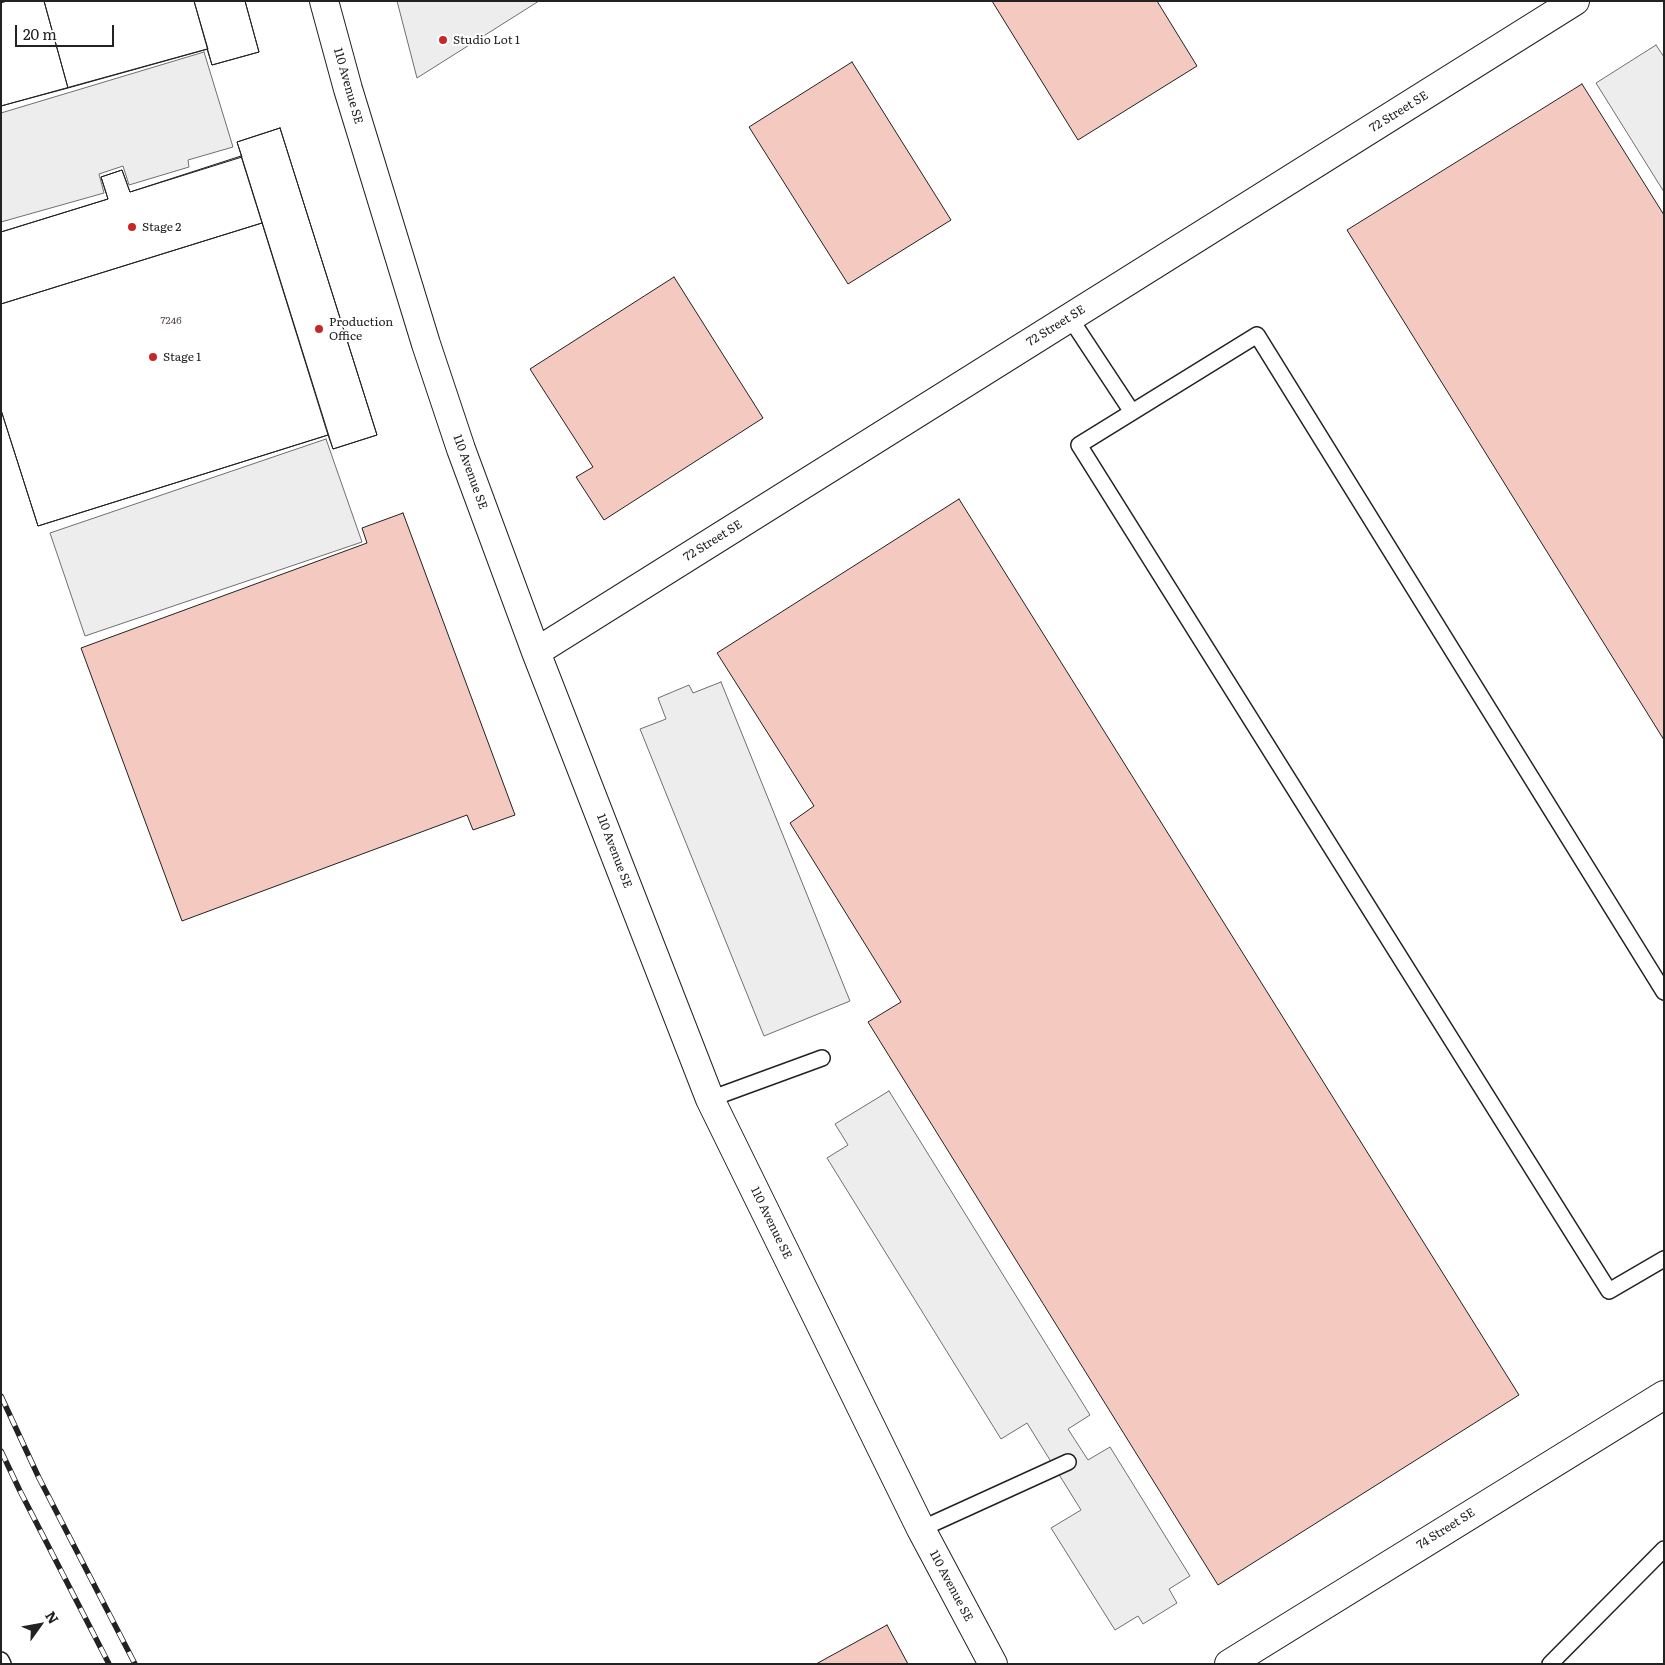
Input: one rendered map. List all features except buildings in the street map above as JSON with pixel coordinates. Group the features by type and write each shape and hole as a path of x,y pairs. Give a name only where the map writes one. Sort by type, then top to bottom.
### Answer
{"street":[{"name":"110 Avenue SE","path":"324,1 346,83 426,344 461,449 536,652 710,1100 921,1529 993,1664"},
{"name":"72 Street SE","path":"536,652 1576,1"},
{"name":"74 Street SE","path":"1229,1664 1664,1395"}],"lane":[{"path":"1070,318 1132,412"},
{"path":"1662,1263 1609,1291 1078,445 1257,335 1664,992"},
{"path":"710,1100 822,1058"},
{"path":"921,1529 1068,1462"},
{"path":"1550,1664 1664,1549"},
{"path":"1,1660 3,1664"}],"shaded area":[{"name":"Studio Lot 1","path":"397,1 539,1 417,78"},
{"path":"1656,45 1664,57 1664,192 1596,83"},
{"path":"204,52 233,147 188,160 189,167 129,185 123,166 99,174 104,193 1,222 1,113"},
{"path":"326,439 362,542 85,636 50,533"},
{"path":"721,682 850,1001 764,1036 640,729 666,719 658,698 689,685 693,693"},
{"path":"889,1091 1090,1415 1068,1429 1088,1460 1110,1447 1190,1576 1169,1589 1177,1603 1143,1624 1138,1616 1115,1630 1051,1528 1081,1510 1027,1423 1001,1439 827,1158 848,1145 835,1124"}],"railway":[{"path":"1,1396 39,1478 135,1664"},
{"path":"1,1451 109,1664"}],"place":[{"name":"Studio Lot 1","path":"443,40"},
{"name":"Stage 2","path":"132,227"},
{"name":"Production Office","path":"319,329"},
{"name":"Stage 1","path":"153,357"}]}
